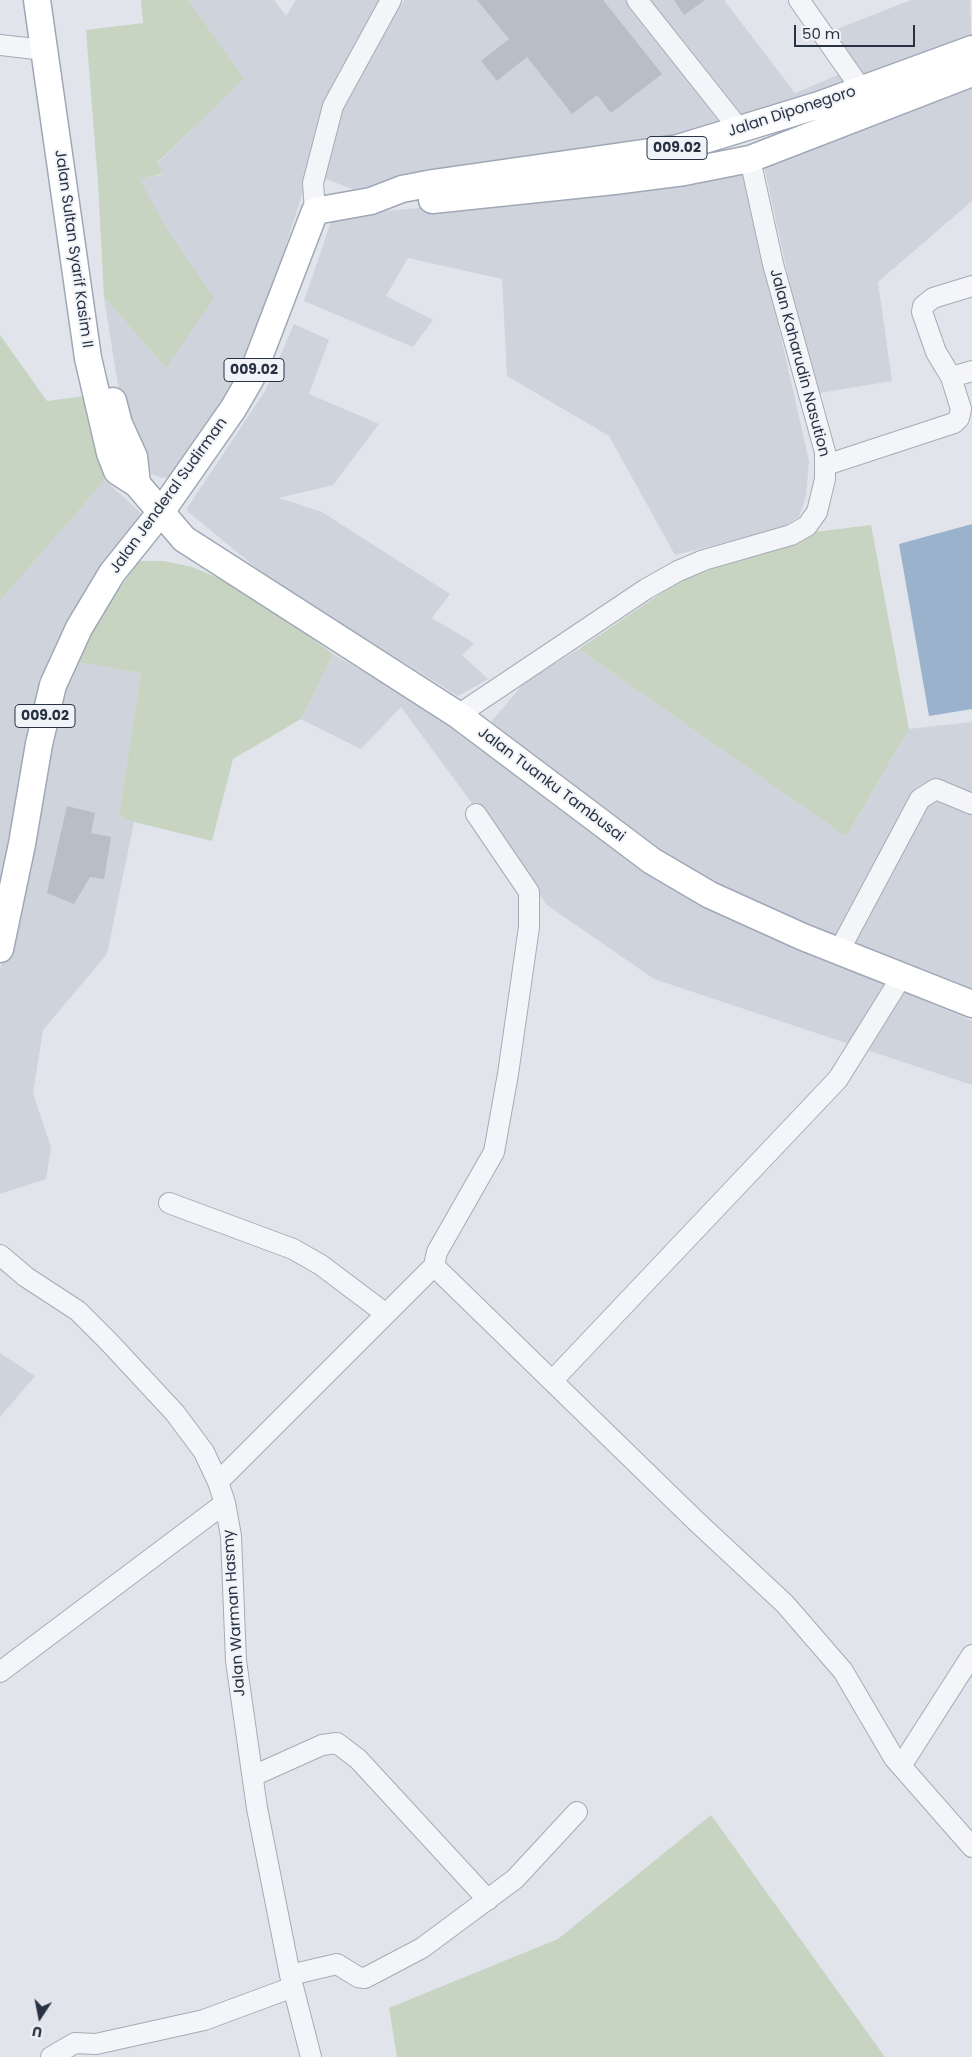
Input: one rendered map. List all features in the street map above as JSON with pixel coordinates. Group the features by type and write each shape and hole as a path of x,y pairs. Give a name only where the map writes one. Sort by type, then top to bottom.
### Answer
{"main road":[{"name":"Jalan Sultan Syarif Kasim II","path":"38,0 52,50 109,385 119,424 134,457 137,484 161,512"},
{"name":"Jalan Sultan Syarif Kasim II","path":"51,0 52,50"},
{"name":"Jalan Diponegoro","path":"315,211 371,201 402,189 486,174 678,148 862,90 972,49"},
{"name":"Jalan Diponegoro","path":"371,201 403,203 614,181 684,172 750,159 972,73"},
{"name":"Jalan Jenderal Sudirman","path":"1,937 22,844 38,744 53,685 79,628 112,573 161,512 233,409 251,378 315,211"},
{"name":"Jalan Tuanku Tambusai","path":"161,512 184,539 458,714 652,861 710,895 839,951 972,1004"}],"street":[{"name":"Jalan Jenderal Sudirman","path":"315,211 313,183 332,106 390,0"},
{"path":"638,0 740,130"},
{"path":"809,4 862,90"},
{"path":"0,45 52,50"},
{"name":"Jalan Kaharudin Nasution","path":"458,714 646,590 678,571 704,560 791,535 807,526 817,512 823,496 826,465 824,452 773,264 750,159"},
{"path":"826,465 954,423 961,415 961,409 951,377 936,352 925,322 923,306 933,298 972,286"},
{"path":"951,377 972,371"},
{"path":"839,951 920,799 936,789 972,804"},
{"path":"218,1482 434,1266 438,1252 494,1152 508,1074 529,927 529,892 476,814"},
{"path":"553,1380 838,1079 902,976"},
{"path":"169,1203 293,1249 321,1265 386,1314"},
{"name":"Jalan Warman Hasmy","path":"0,1255 26,1277 78,1311 109,1342 176,1413 204,1452 218,1482 225,1504 231,1536 236,1662 253,1776 292,1981 311,2057"},
{"path":"434,1266 784,1604 843,1671 901,1766 972,1847"},
{"path":"0,1672 225,1504"},
{"path":"901,1766 972,1655"},
{"path":"253,1776 322,1745 337,1743 358,1759 488,1900"},
{"path":"51,2057 75,2043 96,2044 204,2020 292,1981 337,1964 358,1977 365,1978 422,1948 516,1879 577,1812"}],"shaded area":[{"path":"188,0 274,0 286,16 296,0 382,0 319,142 268,301 230,392 171,477 162,478 151,474 135,445 120,399 104,297 166,368 170,234 139,180 163,174 157,164 243,79"},
{"path":"404,0 724,0 795,93 850,70 832,31 911,0 970,0 972,57 744,143 612,164 367,195 324,178 342,105"},
{"path":"972,87 972,201 878,282 892,381 814,394 764,166"},
{"path":"743,170 809,461 806,496 799,517 782,528 675,555 609,436 507,376 502,279 408,258 386,296 433,320 413,347 304,301 333,216 663,185"},
{"path":"294,324 329,340 309,394 379,424 333,485 279,498 322,512 450,594 432,618 474,643 462,655 488,679 458,696 271,580 186,510 265,391"},
{"path":"105,480 144,516 42,681 0,919 0,601"},
{"path":"579,649 846,837 909,729 972,722 972,992 803,929 662,856 491,722 524,683"},
{"path":"333,654 451,723 652,873 730,919 972,1021 972,1085 654,979 547,905 401,707 361,749 301,719"},
{"path":"76,662 141,673 119,815 134,822 107,954 43,1030 33,1093 51,1147 46,1179 0,1194 0,971 61,688"},
{"path":"0,1353 35,1376 0,1417"}],"green space":[{"path":"141,0 188,0 244,79 157,163 163,173 140,180 170,234 214,298 166,368 104,297 98,183 86,30 143,23"},
{"path":"0,335 47,401 85,396 105,480 0,601"},
{"path":"871,525 909,729 846,837 579,649 678,582 744,556 797,543 815,532"},
{"path":"139,561 164,561 192,567 243,588 333,654 301,719 233,759 212,841 134,822 119,815 141,673 76,662 104,610"},
{"path":"711,1815 885,2057 397,2057 389,2008 558,1939"}],"water":[{"path":"972,524 972,709 929,716 899,544"}],"building":[{"path":"477,0 603,0 662,74 611,113 597,95 572,114 527,57 497,81 481,61 509,39"},
{"path":"674,0 705,0 684,15"},
{"path":"67,806 95,813 91,833 111,837 104,879 90,877 74,904 47,893"}]}
